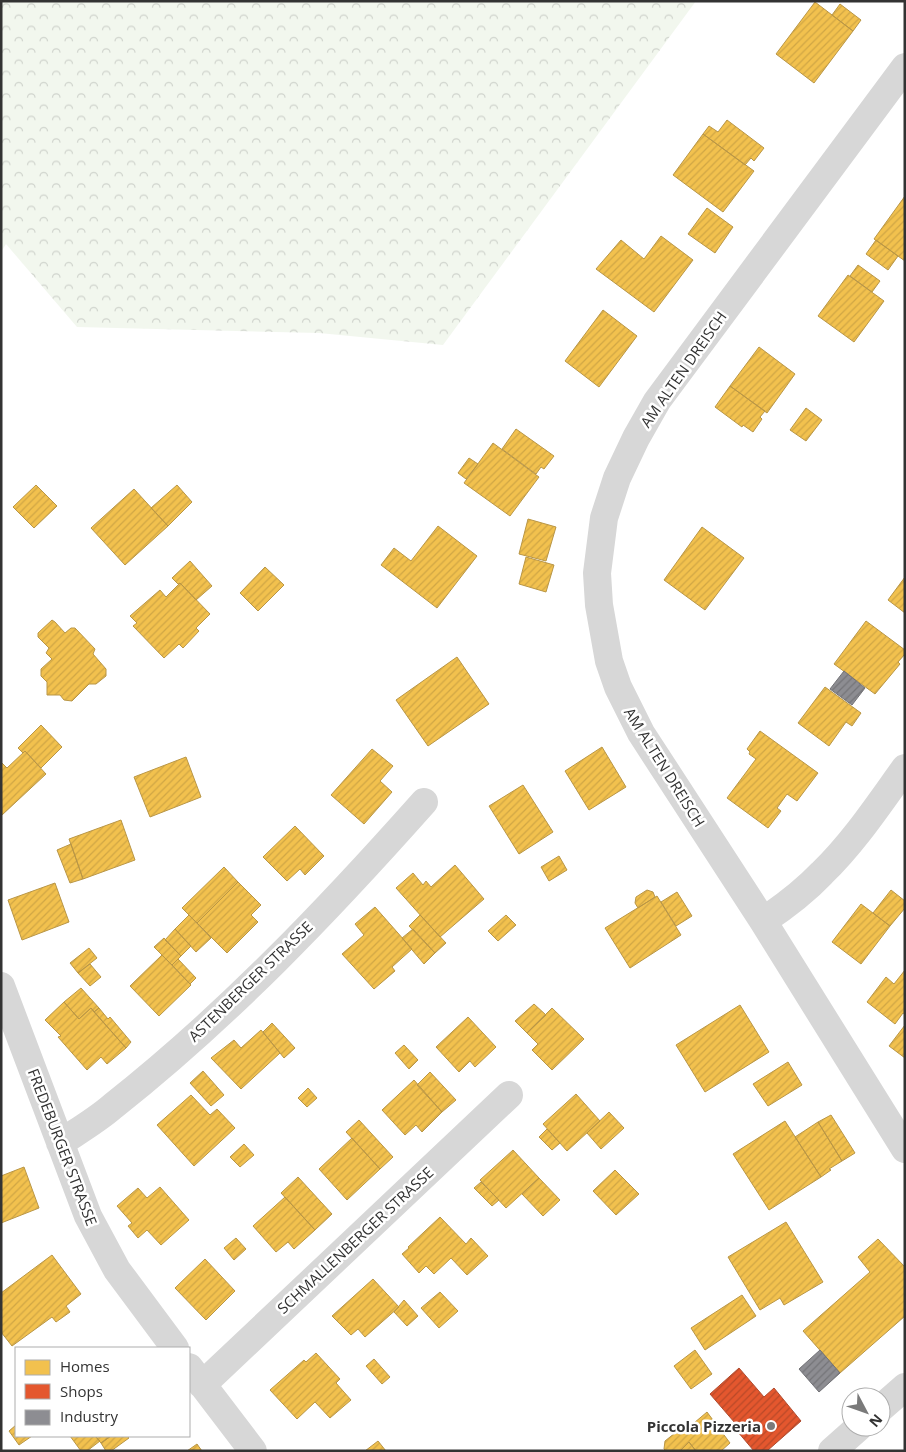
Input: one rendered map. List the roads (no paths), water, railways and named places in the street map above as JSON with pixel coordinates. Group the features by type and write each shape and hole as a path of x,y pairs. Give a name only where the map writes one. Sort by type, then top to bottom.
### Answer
{"street":[{"name":"AM ALTEN DREISCH","path":"905,67 657,401 636,438 617,478 604,518 597,573 599,605 609,661 618,687 641,733 763,921 905,1149"},
{"path":"763,921 790,902 823,873 905,768"},
{"name":"ASTENBERGER STRASSE","path":"60,1143 112,1107 234,1000 362,872 424,802"},
{"name":"FREDEBURGER STRASSE","path":"1,986 88,1216 117,1270 174,1347"},
{"name":"SCHMALLENBERGER STRASSE","path":"195,1376 509,1095"},
{"path":"195,1376 253,1451"},
{"path":"891,1399 905,1387"},
{"path":"832,1451 848,1437"}],"place":[{"name":"Piccola Pizzeria","path":"771,1426"}]}
